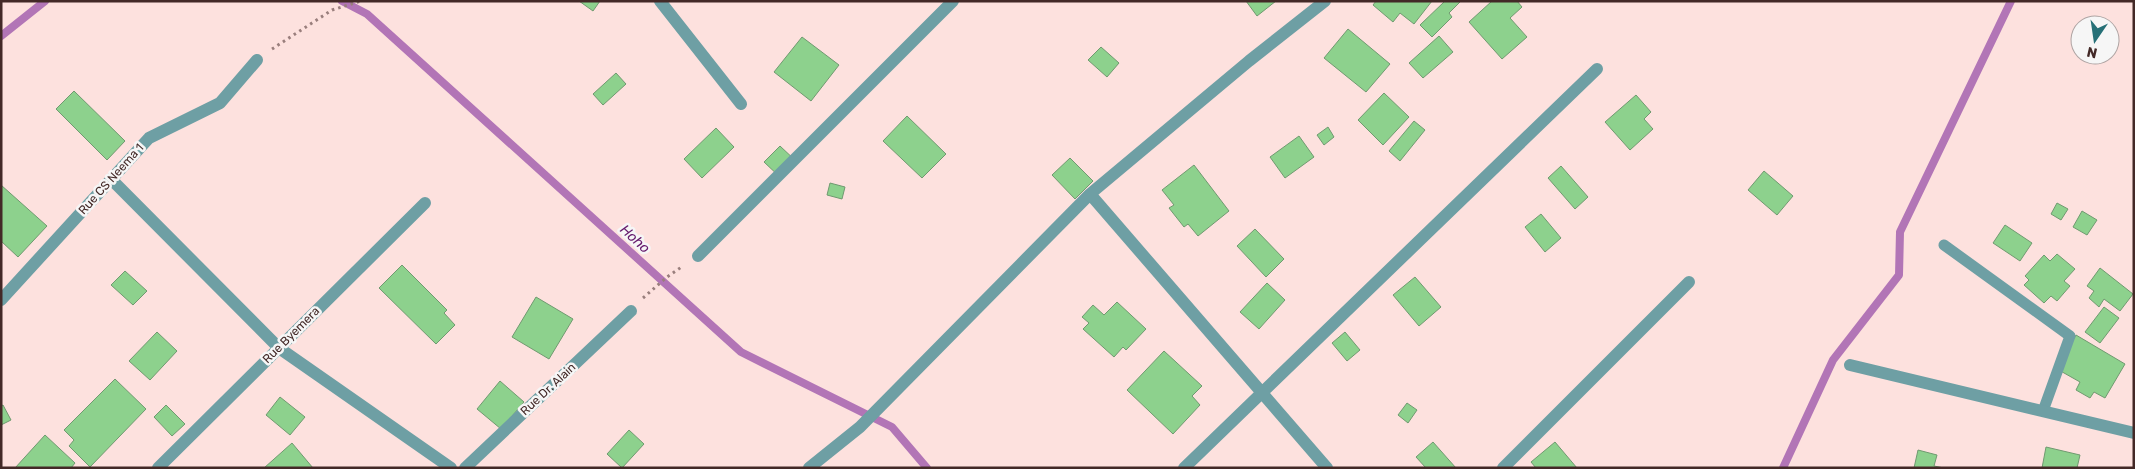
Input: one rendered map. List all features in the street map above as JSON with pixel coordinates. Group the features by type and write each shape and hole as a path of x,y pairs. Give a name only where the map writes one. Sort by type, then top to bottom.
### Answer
{"street":[{"path":"660,1 741,104"},
{"path":"698,256 953,1"},
{"path":"809,468 860,427 1090,194 1325,1"},
{"name":"Rue CS Neema 1","path":"1,300 148,138 220,103 257,60"},
{"path":"1184,468 1597,70"},
{"path":"111,179 279,348 450,468"},
{"path":"1090,194 1327,468"},
{"name":"Rue Byemera","path":"158,468 425,203"},
{"path":"1503,468 1689,282"},
{"name":"Rue Dr. Alain","path":"465,468 631,311"},
{"path":"1850,365 2134,432"}],"lane":[{"path":"1944,246 2070,336 2043,411"}],"path":[{"path":"257,60 332,10 360,2"},
{"path":"651,291 667,277"}],"building":[{"path":"579,1 600,1 593,11"},
{"path":"1246,1 1276,1 1257,16"},
{"path":"1376,1 1432,1 1414,24 1400,13 1393,22 1373,5"},
{"path":"1445,1 1461,1 1449,13 1452,17 1432,37 1420,25"},
{"path":"1492,1 1517,1 1522,7 1510,18 1527,37 1502,59 1469,22"},
{"path":"1348,29 1390,64 1366,92 1324,58"},
{"path":"1439,36 1453,52 1423,78 1409,63"},
{"path":"802,37 839,65 811,101 774,72"},
{"path":"1101,47 1119,63 1107,77 1088,60"},
{"path":"616,73 626,84 603,105 593,94"},
{"path":"74,91 125,141 107,160 56,109"},
{"path":"1384,93 1409,117 1383,145 1358,120"},
{"path":"1636,95 1651,112 1644,119 1653,129 1630,150 1605,122"},
{"path":"907,116 946,154 922,178 883,141"},
{"path":"1414,121 1425,130 1400,161 1389,151"},
{"path":"1328,127 1334,137 1324,145 1317,135"},
{"path":"716,128 734,147 702,178 684,159"},
{"path":"1299,136 1314,157 1285,178 1270,157"},
{"path":"780,146 797,162 781,178 764,162"},
{"path":"1070,158 1093,181 1075,199 1052,175"},
{"path":"1194,165 1229,211 1198,236 1188,224 1184,227 1169,208 1174,205 1162,190"},
{"path":"1561,166 1588,197 1575,209 1548,178"},
{"path":"1764,171 1793,196 1777,215 1748,190"},
{"path":"830,183 845,187 842,199 827,195"},
{"path":"1,185 47,226 18,257 1,241"},
{"path":"2057,203 2068,209 2061,220 2051,214"},
{"path":"2082,211 2097,220 2087,235 2073,227"},
{"path":"1541,214 1561,238 1545,252 1525,227"},
{"path":"2005,225 2032,243 2020,261 1993,243"},
{"path":"1255,229 1284,259 1266,277 1237,246"},
{"path":"2057,254 2075,269 2064,281 2070,286 2057,301 2051,296 2044,303 2024,285 2029,280 2025,276 2044,255 2050,261"},
{"path":"402,265 447,310 444,313 455,325 436,344 379,288"},
{"path":"2100,268 2133,294 2120,311 2104,299 2099,307 2089,298 2094,291 2087,286"},
{"path":"125,271 147,291 133,305 111,285"},
{"path":"1415,277 1441,307 1419,326 1393,295"},
{"path":"1267,283 1285,300 1259,329 1240,312"},
{"path":"536,297 573,319 549,359 512,337"},
{"path":"1117,302 1146,329 1126,350 1123,347 1114,357 1083,329 1089,323 1082,317 1093,305 1104,315"},
{"path":"2104,307 2119,318 2100,343 2085,332"},
{"path":"157,332 177,351 150,380 129,361"},
{"path":"1345,332 1360,350 1347,361 1332,343"},
{"path":"2076,335 2125,364 2105,398 2094,392 2090,398 2076,390 2080,382 2057,369"},
{"path":"1164,351 1202,386 1192,396 1200,405 1173,434 1127,390"},
{"path":"115,379 146,409 90,467 69,446 74,440 64,430"},
{"path":"500,381 524,402 501,429 477,409"},
{"path":"280,397 305,417 290,435 266,415"},
{"path":"1407,403 1417,410 1408,423 1398,415"},
{"path":"3,405 11,420 1,425 1,406"},
{"path":"166,405 185,424 172,436 154,417"},
{"path":"629,430 644,444 622,468 607,454"},
{"path":"45,435 75,463 71,468 15,468"},
{"path":"1433,442 1456,468 1426,468 1416,457"},
{"path":"1555,442 1577,468 1536,468 1531,462"},
{"path":"292,443 313,468 264,468"},
{"path":"2046,447 2080,455 2077,468 2042,468"},
{"path":"1918,450 1937,455 1934,466 1944,468 1914,468"}],"waterway":[{"name":"Hoho","path":"1,36 45,1"},
{"name":"Hoho","path":"342,1 367,14 741,352 892,427 927,468"},
{"path":"1783,468 1833,360 1899,275 1900,232 2011,1"}]}
